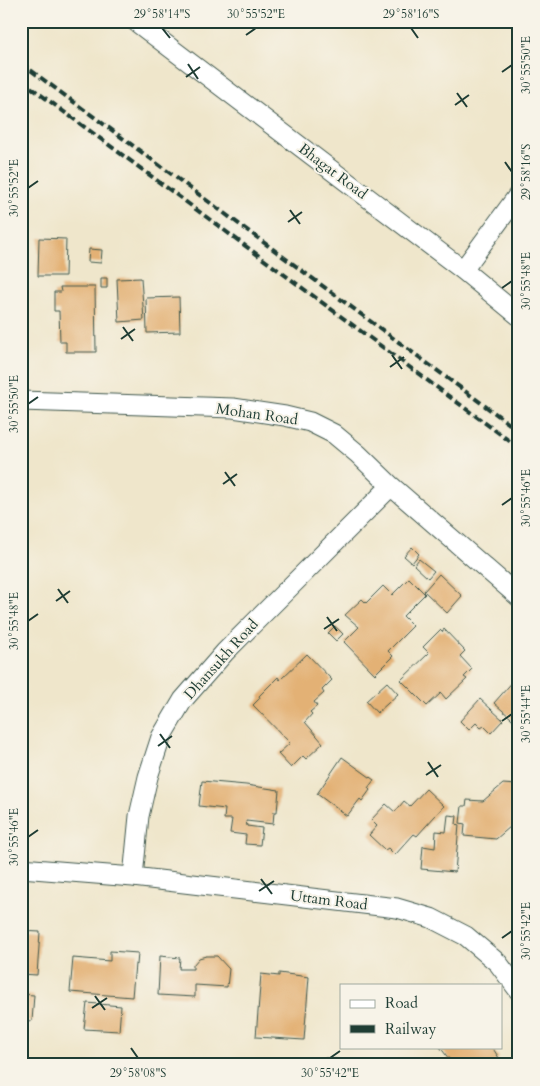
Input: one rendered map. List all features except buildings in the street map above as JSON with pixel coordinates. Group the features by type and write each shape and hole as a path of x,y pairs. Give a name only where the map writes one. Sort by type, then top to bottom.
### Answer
{"street":[{"name":"Bhagat Road","path":"140,25 463,270 519,316"},
{"path":"463,270 519,194"},
{"name":"Mohan Road","path":"21,401 233,408 310,422 334,434 358,454 391,486 519,597"},
{"name":"Dhansukh Road","path":"132,877 140,816 148,777 161,737 183,700 224,652 391,486"},
{"name":"Uttam Road","path":"21,868 132,877 397,908 430,918 466,936 498,963 519,991"}],"railway":[{"path":"21,63 519,431"},
{"path":"21,80 519,448"}]}
